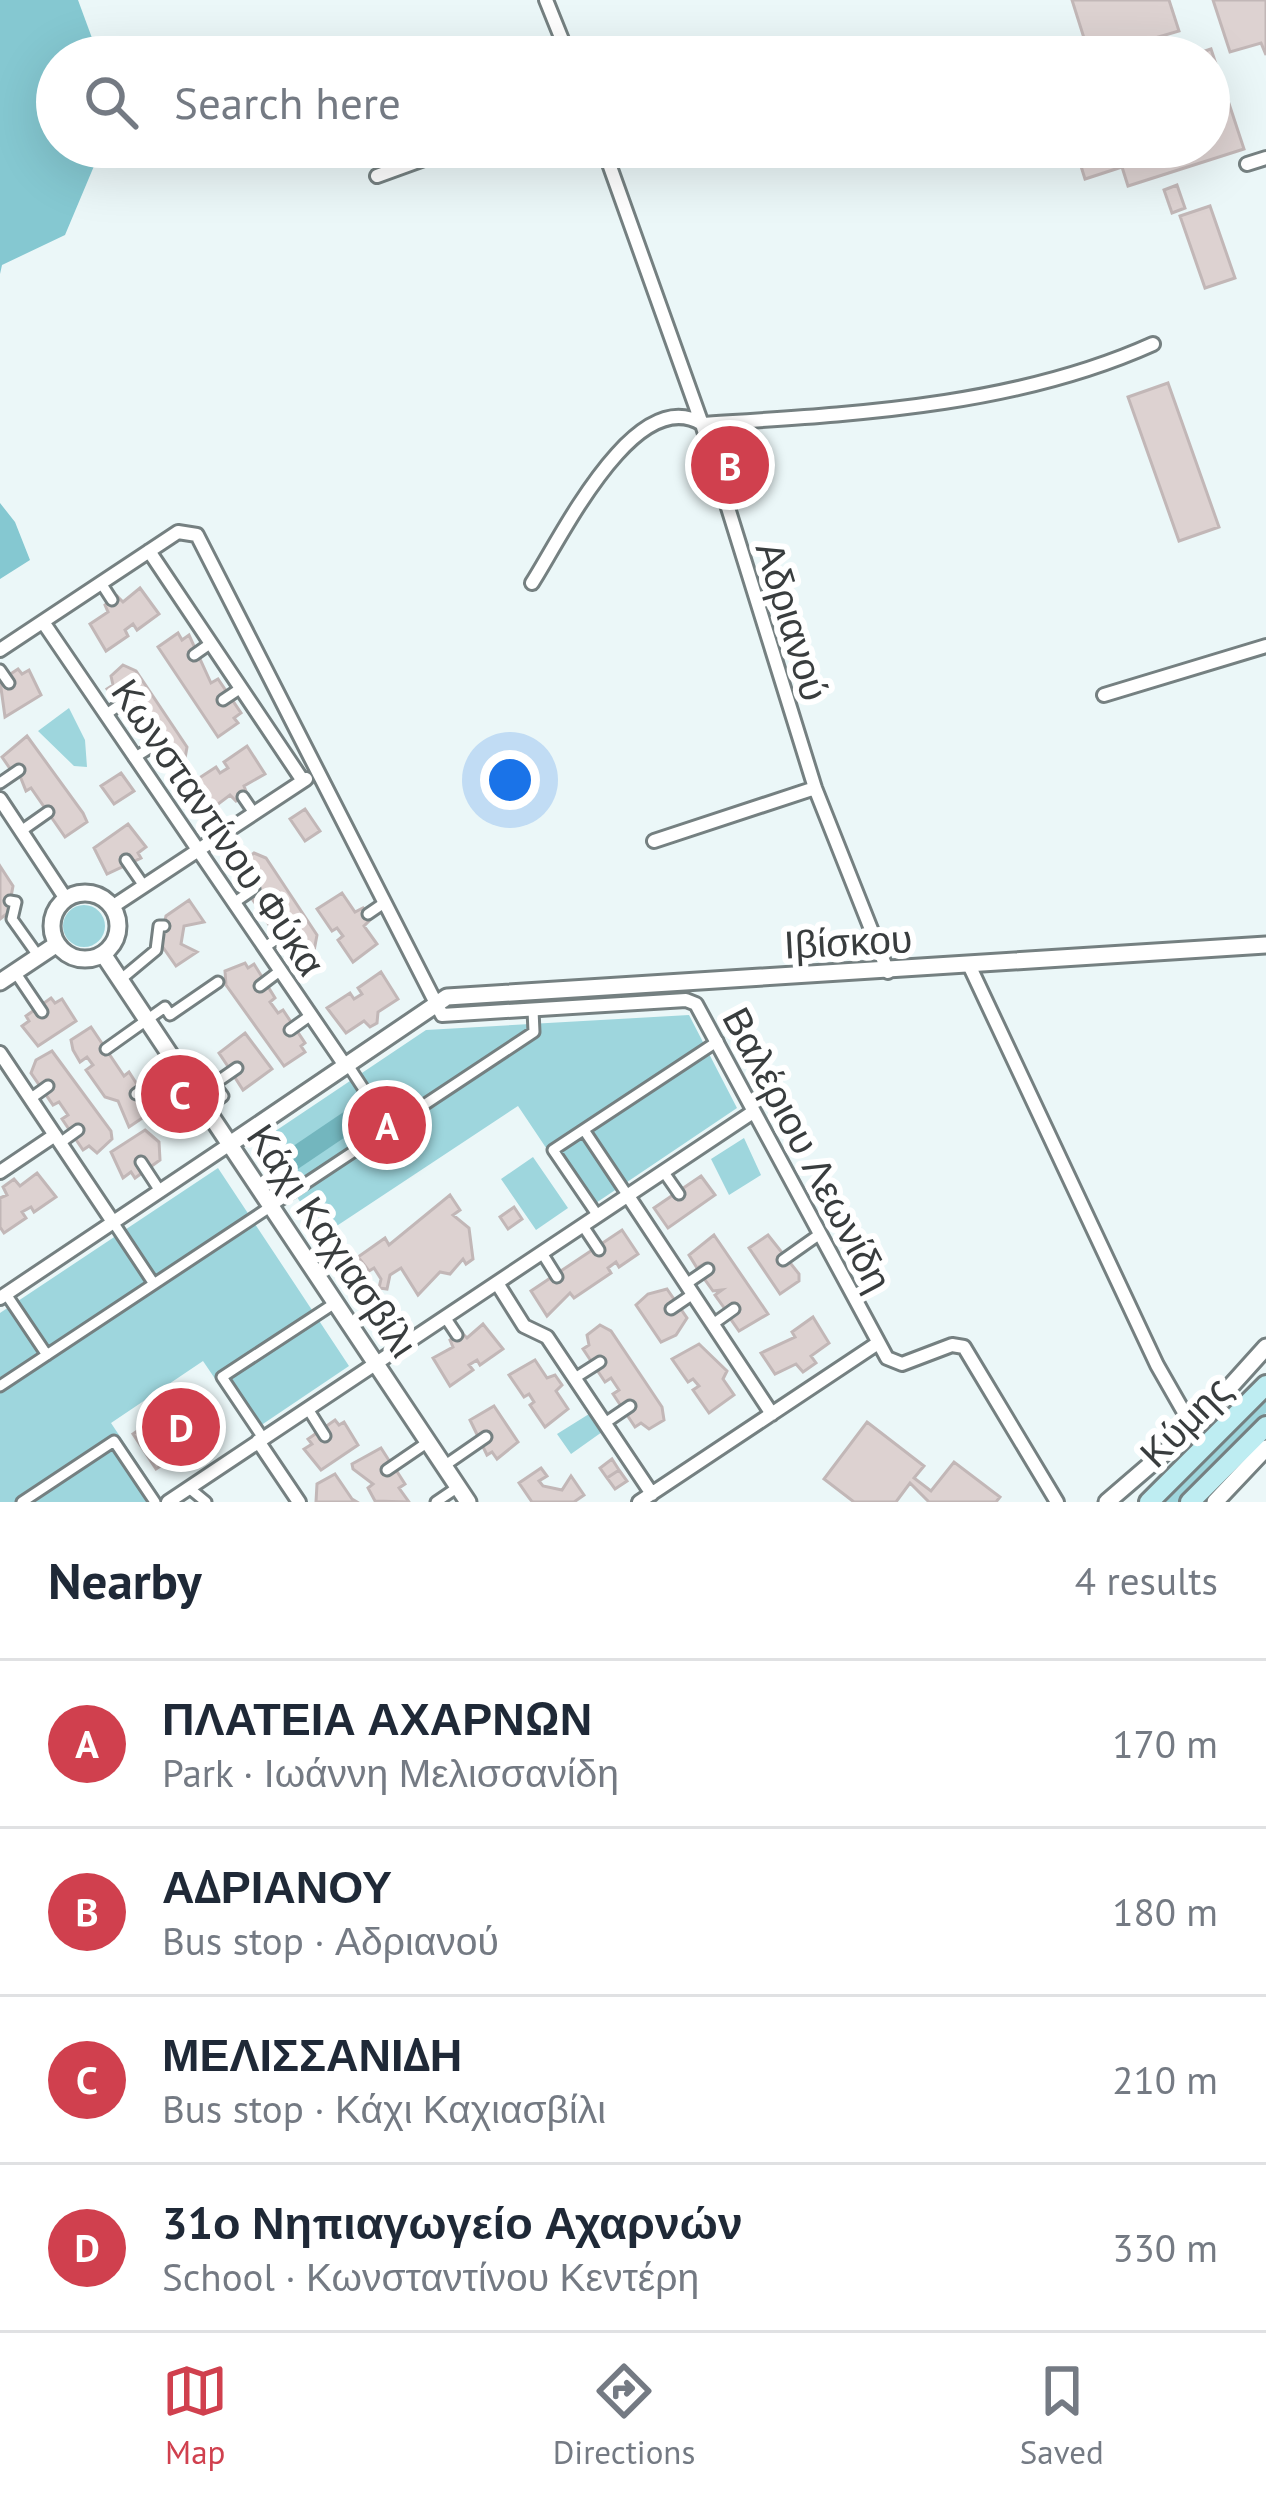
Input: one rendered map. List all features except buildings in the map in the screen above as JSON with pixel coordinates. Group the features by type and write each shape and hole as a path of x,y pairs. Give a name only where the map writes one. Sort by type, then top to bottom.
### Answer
{"main road":[{"name":"Κύμης","path":"1149,1502 1266,1385"},
{"name":"Κύμης","path":"1190,1502 1266,1426"}],"street":[{"path":"546,0 561,36"},
{"path":"1247,164 1266,158"},
{"path":"377,176 399,168"},
{"name":"Αδριανού","path":"610,168 701,424 814,788 888,972"},
{"path":"532,583 627,442 667,418 691,417 701,424 1012,391 1093,370 1153,344"},
{"path":"0,650 184,530 197,536 436,1005 2,1292 46,1355"},
{"path":"149,551 303,781"},
{"path":"101,584 112,600"},
{"name":"Κωνσταντίνου Φύκα","path":"43,622 347,1066"},
{"path":"194,655 211,643"},
{"path":"1104,694 1266,646"},
{"path":"0,670 9,683"},
{"path":"224,700 241,688"},
{"path":"105,715 124,702"},
{"path":"134,758 153,746"},
{"path":"0,783 19,770"},
{"path":"112,907 318,772"},
{"path":"654,841 814,788"},
{"path":"243,796 254,813"},
{"path":"0,799 66,898"},
{"path":"21,831 48,812"},
{"path":"126,860 144,886"},
{"path":"235,902 254,889"},
{"path":"91,893 112,907 118,927 103,954 83,959 57,944 52,925 66,898 91,893"},
{"path":"10,901 16,902 12,920 39,956"},
{"path":"368,914 384,903"},
{"path":"120,980 156,950 159,926 164,926"},
{"path":"266,947 284,934"},
{"path":"42,1012 8,977 57,944"},
{"name":"Ιβίσκου","path":"436,1005 447,997 970,967 1266,944"},
{"name":"Κάχι Καχιασβίλι","path":"103,954 468,1502"},
{"path":"970,967 1157,1365 1193,1428"},
{"path":"260,986 281,970"},
{"path":"106,1049 165,1007 170,1015 218,982"},
{"name":"Βαλέριου Λεωνίδη","path":"436,1005 447,1017 686,1000 704,1012 817,1236 887,1358 902,1364 952,1345 964,1347 1057,1502"},
{"path":"0,1386 271,1206 392,1132 534,1032 533,1010"},
{"path":"290,1030 311,1015"},
{"path":"377,1023 388,1039"},
{"path":"598,1216 553,1150 718,1041"},
{"path":"0,1053 154,1284"},
{"path":"136,1094 177,1066"},
{"path":"347,1066 392,1132"},
{"path":"206,1108 223,1096 214,1084 238,1068"},
{"path":"30,1099 48,1086"},
{"path":"168,1502 753,1112"},
{"path":"4,1175 78,1130"},
{"path":"584,1130 712,1324 729,1362 772,1414"},
{"path":"141,1162 160,1191"},
{"path":"663,1171 679,1194"},
{"path":"583,1226 598,1250"},
{"path":"782,1260 817,1236"},
{"path":"542,1253 557,1277"},
{"path":"671,1309 708,1269"},
{"path":"497,1283 524,1326 547,1337 568,1377 652,1493"},
{"path":"299,1502 222,1377 335,1303"},
{"path":"712,1324 734,1309"},
{"path":"445,1317 457,1335"},
{"path":"639,1502 878,1343"},
{"path":"1107,1502 1193,1428 1266,1347"},
{"path":"568,1377 600,1361"},
{"path":"808,1368 818,1383"},
{"path":"605,1423 630,1406"},
{"path":"308,1409 325,1436"},
{"path":"444,1466 486,1437"},
{"path":"22,1502 114,1442 155,1502"},
{"path":"387,1470 428,1442"},
{"path":"1215,1502 1266,1448"},
{"path":"436,1502 458,1487"},
{"path":"189,1488 206,1502"}],"shaded area":[{"path":"0,0 78,0 91,36 36,36 36,168 93,168 65,235 2,265 0,274"},
{"path":"0,503 15,522 30,560 0,579"},
{"path":"69,708 85,740 87,767 74,766 38,731"},
{"path":"84,905 99,911 105,926 99,941 84,947 69,941 63,926 69,911"},
{"path":"689,1015 737,1108 587,1209 518,1106 323,1235 259,1142 426,1030"},
{"path":"351,1107 363,1125 289,1175 277,1157"},
{"path":"744,1138 761,1175 729,1195 711,1159"},
{"path":"533,1157 568,1208 536,1230 501,1179"},
{"path":"218,1168 349,1366 251,1432 203,1361 111,1423 159,1495 148,1502 0,1502 0,1313"},
{"path":"1266,1399 1266,1413 1179,1502 1163,1502"},
{"path":"589,1414 602,1432 571,1454 557,1434"}],"place":[{"name":"ΑΔΡΙΑΝΟΥ","path":"730,465"},
{"name":"ΜΕΛΙΣΣΑΝΙΔΗ","path":"180,1094"},
{"name":"ΠΛΑΤΕΙΑ ΑΧΑΡΝΩΝ","path":"387,1125"},
{"name":"31ο Νηπιαγωγείο Αχαρνών","path":"181,1427"}]}
